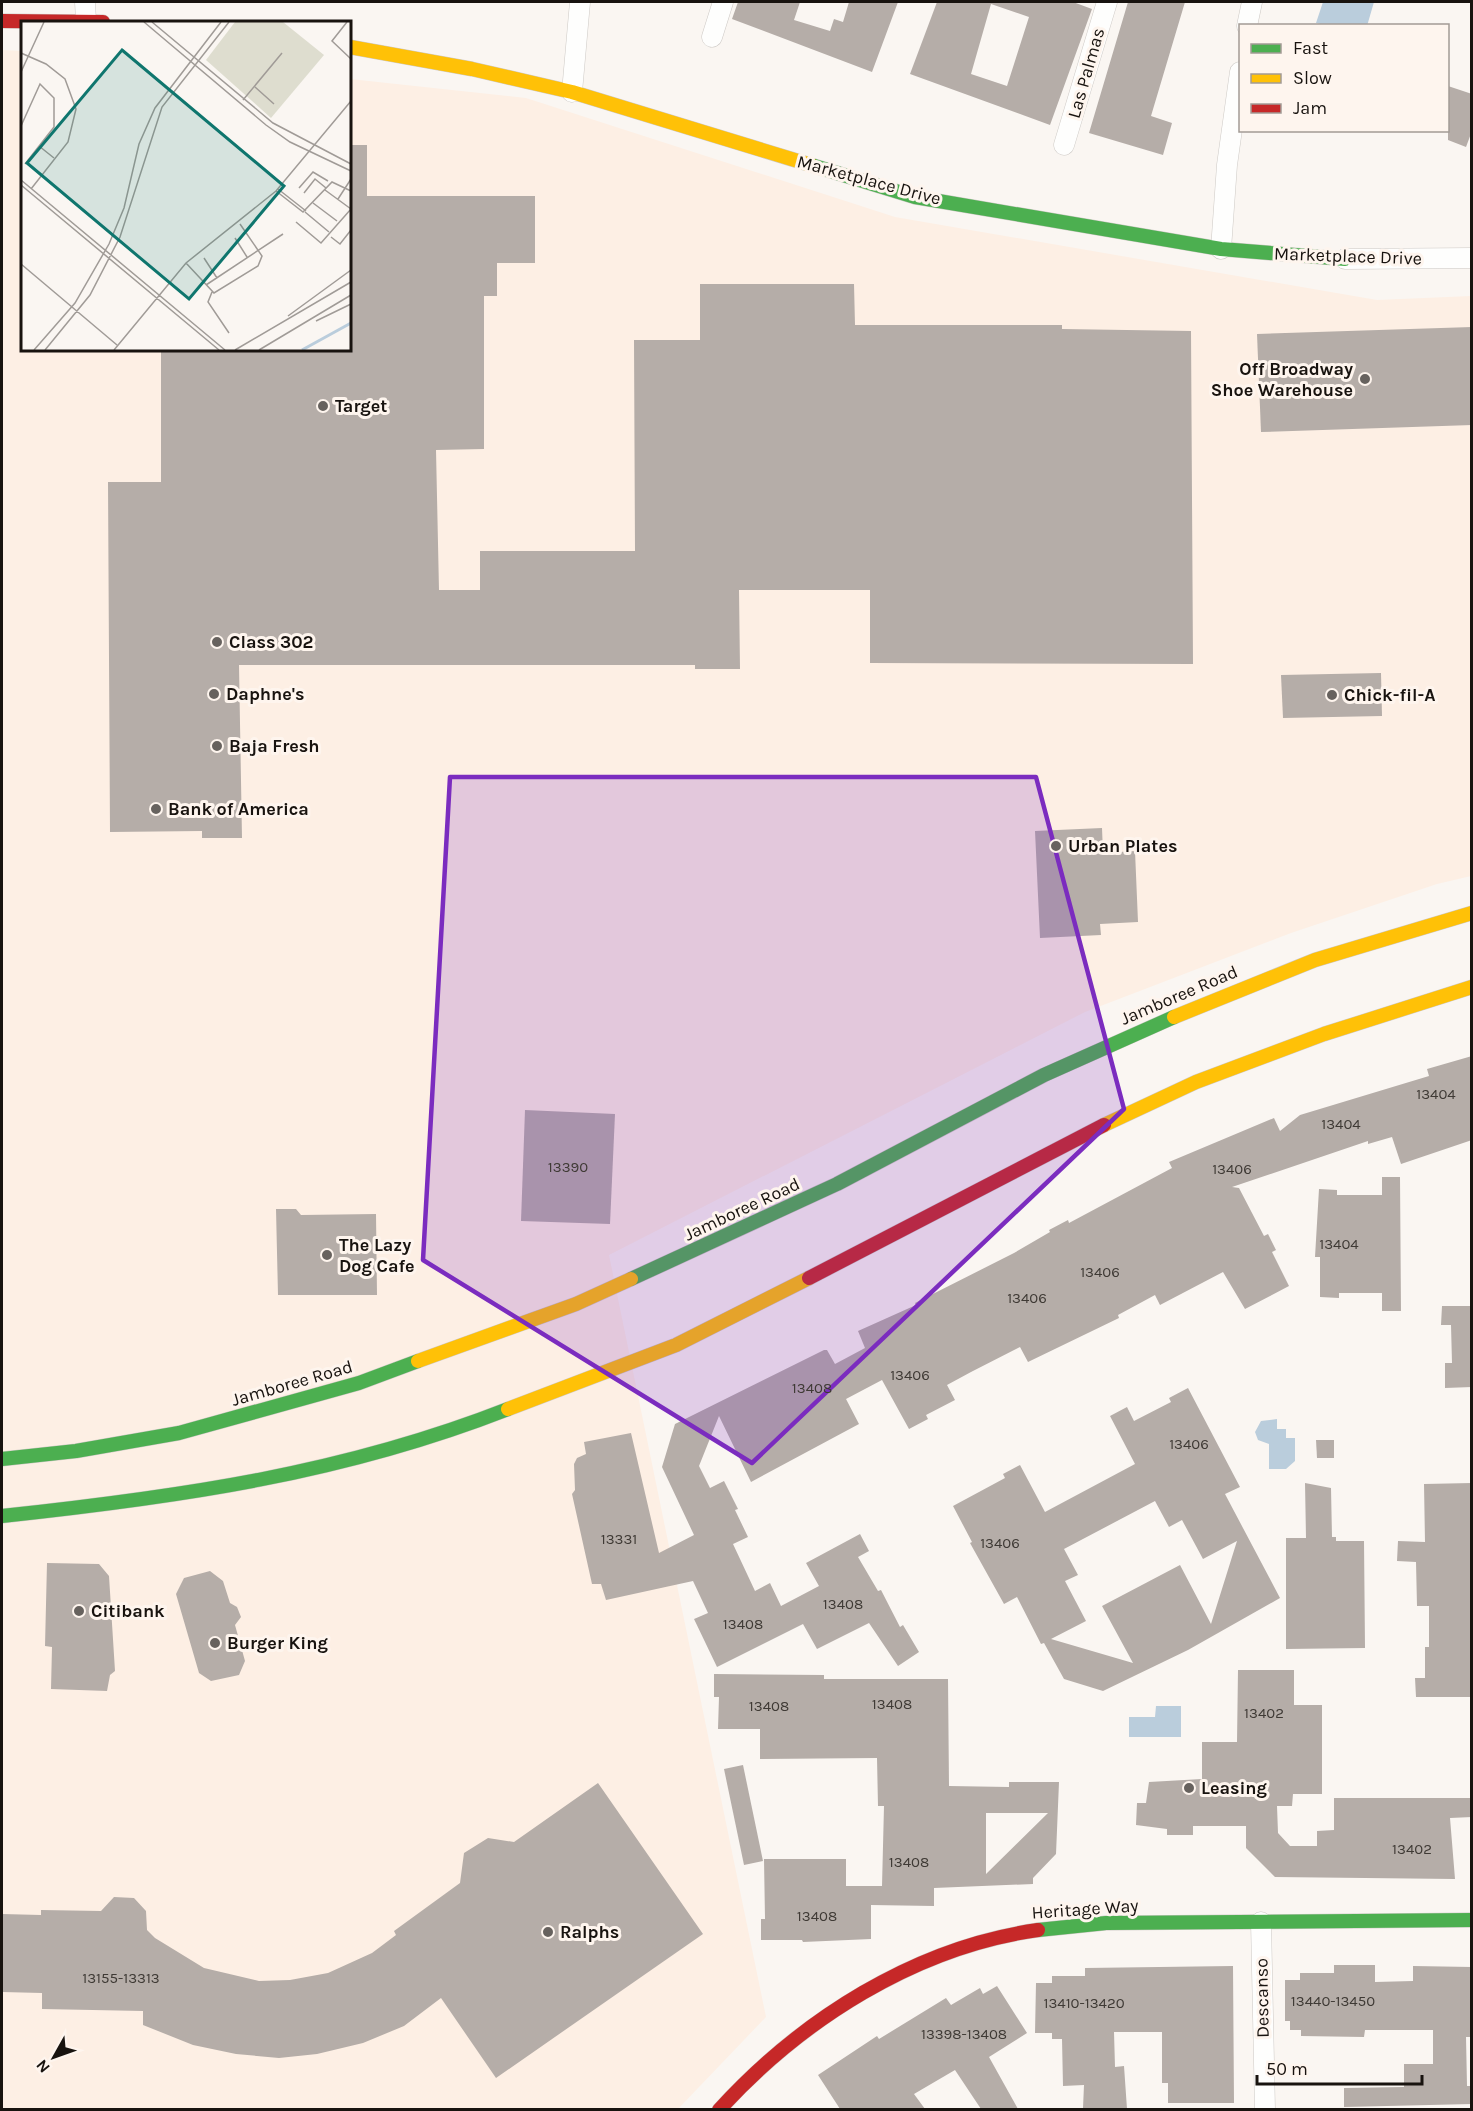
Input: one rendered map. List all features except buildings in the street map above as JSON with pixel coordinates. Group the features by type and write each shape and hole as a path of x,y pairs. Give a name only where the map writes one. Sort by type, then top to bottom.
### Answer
{"main road":[{"path":"2,21 57,11 91,15"},
{"name":"Marketplace Drive","path":"351,47 463,67 572,92 915,196 1221,249 1345,259"},
{"name":"Jamboree Road","path":"2,1459 76,1451 179,1433 246,1415 359,1383 576,1304 837,1184 1044,1075 1138,1031 1316,960 1472,913"},
{"path":"2,1516 140,1501 230,1487 345,1463 456,1430 676,1345 899,1233 1093,1130 1196,1082 1324,1034 1472,987"},
{"name":"Heritage Way","path":"719,2109 745,2079 816,2020 890,1978 978,1941 1047,1927 1094,1923 1472,1920"}],"street":[{"path":"572,92 580,2"},
{"path":"712,37 723,2"},
{"name":"Las Palmas","path":"1065,145 1107,2"},
{"path":"1247,24 1252,2"},
{"path":"1221,249 1227,165 1239,79"},
{"name":"Marketplace Drive","path":"1345,259 1472,258"},
{"name":"Descanso","path":"1261,1922 1264,2109"}],"highlighted area":[{"path":"450,777 1036,777 1124,1109 752,1463 423,1260"}],"shaded area":[{"path":"2,50 21,51 21,351 351,351 351,79 526,98 895,217 1377,300 1471,296 1471,876 1437,884 1291,933 1085,1012 609,1255 766,2017 678,2109 2,2110"}],"water":[{"path":"1323,2 1374,2 1368,24 1316,23"},
{"path":"1277,1419 1277,1429 1286,1429 1286,1438 1295,1438 1295,1461 1286,1469 1269,1469 1269,1444 1258,1440 1255,1432 1261,1421"},
{"path":"1156,1706 1181,1706 1181,1737 1129,1737 1129,1717 1155,1717"}],"traffic: fast":[{"path":"811,165 915,197 1221,249 1345,259"},
{"path":"631,1279 837,1184 1044,1075 1174,1017"},
{"path":"2,1459 76,1451 179,1433 359,1383 418,1361"},
{"path":"2,1516 68,1509 259,1480 384,1450 508,1409"},
{"path":"1038,1930 1106,1923 1472,1920"}],"traffic: slow":[{"path":"351,47 472,69 572,92 811,165"},
{"path":"1174,1017 1315,960 1472,913"},
{"path":"1104,1125 1196,1082 1324,1034 1472,987"},
{"path":"508,1409 676,1345 809,1278"},
{"path":"418,1361 576,1304 631,1279"}],"traffic: jam":[{"path":"2,21 21,21"},
{"path":"809,1278 1104,1125"},
{"path":"719,2110 786,2046 863,1993 905,1971 948,1953 992,1939 1038,1930"}],"place":[{"name":"Off Broadway Shoe Warehouse","path":"1365,379"},
{"name":"Target","path":"323,406"},
{"name":"Class 302","path":"217,642"},
{"name":"Daphne's","path":"214,694"},
{"name":"Chick-fil-A","path":"1332,695"},
{"name":"Baja Fresh","path":"217,746"},
{"name":"Bank of America","path":"156,809"},
{"name":"Urban Plates","path":"1056,846"},
{"name":"The Lazy Dog Cafe","path":"327,1255"},
{"name":"Citibank","path":"79,1611"},
{"name":"Burger King","path":"215,1643"},
{"name":"Leasing","path":"1189,1788"},
{"name":"Ralphs","path":"548,1932"}]}
